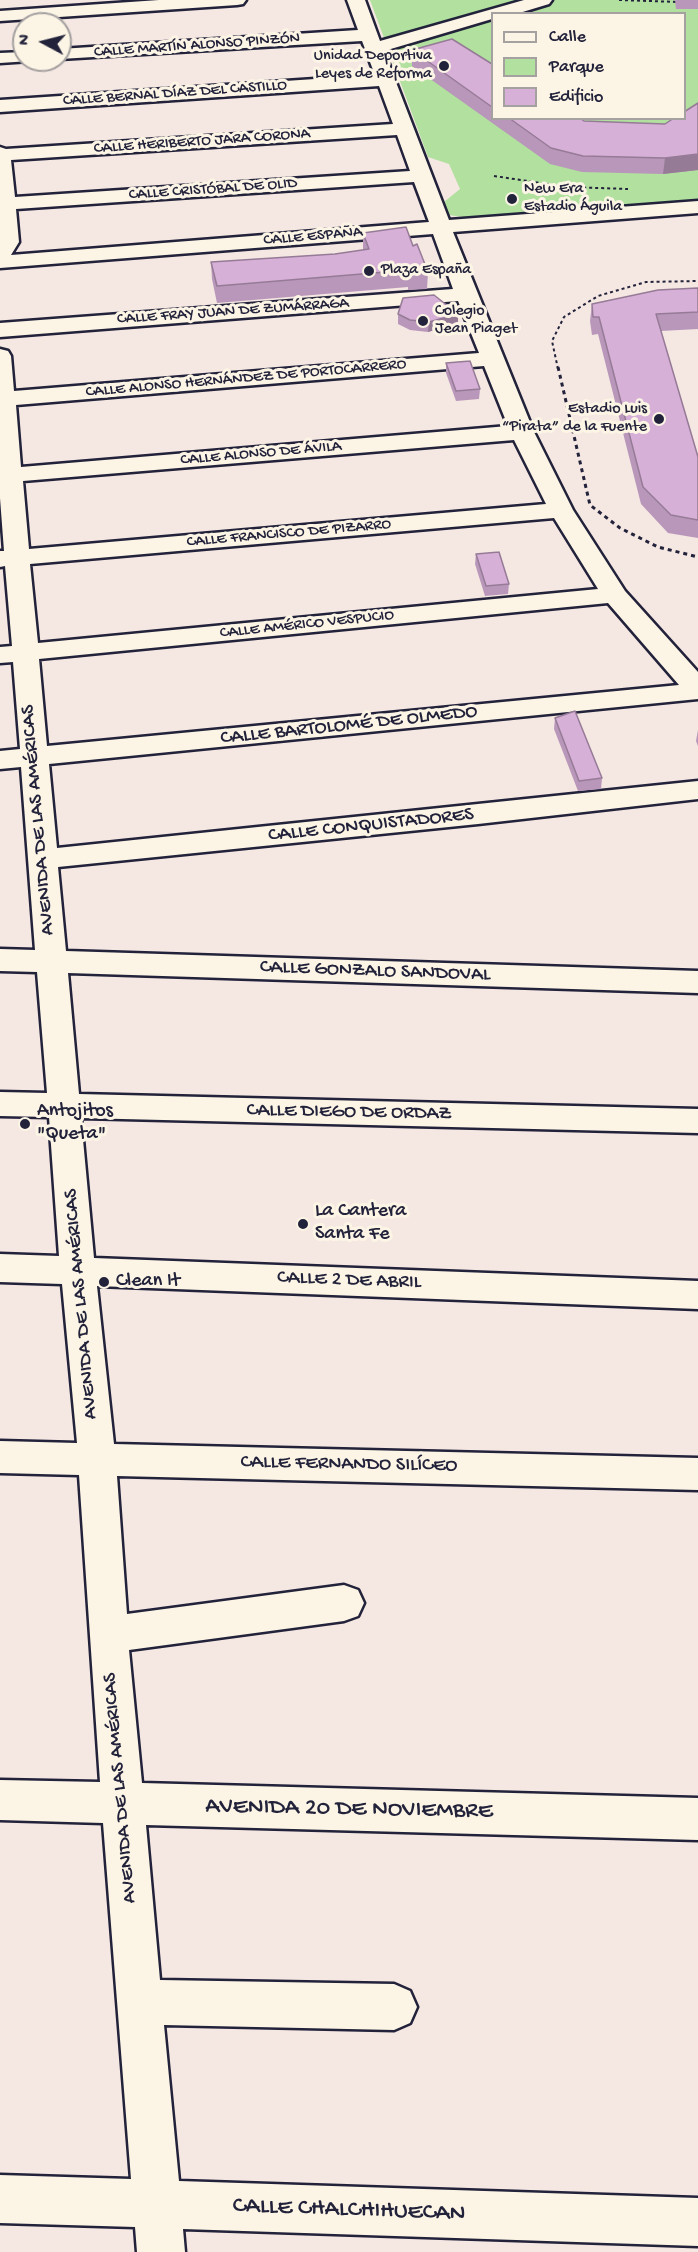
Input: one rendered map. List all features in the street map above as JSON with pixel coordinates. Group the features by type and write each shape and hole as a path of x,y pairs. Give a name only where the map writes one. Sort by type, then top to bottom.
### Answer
{"street":[{"path":"0,16 237,0"},
{"path":"356,0 443,227 466,294 522,432 561,510 615,595 698,690"},
{"name":"CALLE MARTÍN ALONSO PINZÓN","path":"501,12 543,0"},
{"name":"CALLE MARTÍN ALONSO PINZÓN","path":"72,54 372,41 491,15"},
{"name":"CALLE BERNAL DÍAZ DEL CASTILLO","path":"0,106 385,80"},
{"name":"CALLE HERIBERTO JARA CORONA","path":"0,154 404,129"},
{"path":"0,154 9,242 0,255"},
{"name":"CALLE CRISTÓBAL DE OLID","path":"5,204 422,176"},
{"name":"CALLE ESPAÑA","path":"0,262 698,207"},
{"path":"336,235 341,259"},
{"path":"233,244 240,266"},
{"name":"CALLE FRAY JUAN DE ZUMÁRRAGA","path":"0,330 466,294"},
{"name":"AVENIDA DE LAS AMÉRICAS","path":"0,356 17,758 43,859 63,1106 97,1459 108,1635 161,2252"},
{"name":"CALLE ALONSO HERNÁNDEZ DE PORTOCARRERO","path":"2,399 492,359"},
{"name":"CALLE ALONSO DE ÁVILA","path":"5,476 522,432"},
{"name":"CALLE FRANCISCO DE PIZARRO","path":"9,559 561,510"},
{"name":"CALLE AMÉRICO VESPUCIO","path":"13,654 615,595"},
{"name":"CALLE BARTOLOMÉ DE OLMEDO","path":"17,758 698,690"},
{"name":"CALLE CONQUISTADORES","path":"43,859 478,815 698,790"},
{"name":"CALLE GONZALO SANDOVAL","path":"0,960 698,982"},
{"name":"CALLE DIEGO DE ORDAZ","path":"0,1104 698,1121"},
{"name":"CALLE 2 DE ABRIL","path":"0,1268 698,1295"},
{"name":"CALLE FERNANDO SILÍCEO","path":"0,1457 698,1474"},
{"path":"108,1635 344,1603"},
{"name":"AVENIDA 20 DE NOVIEMBRE","path":"0,1800 698,1819"},
{"path":"139,2002 394,2007"},
{"name":"CALLE CHALCHIHUECAN","path":"0,2199 698,2222"}],"path":[{"path":"619,0 687,2"},
{"path":"494,176 568,187 631,189"},
{"path":"698,280 646,282 598,296 564,317 552,341 590,505 620,528 658,547 698,557"}],"green space":[{"name":"Unidad Deportiva Leyes de Reforma","path":"370,0 698,0 698,200 469,218 449,215 444,202 460,189 449,164 428,157"}],"building":[{"path":"452,39 491,63 491,106 412,50"},
{"path":"698,103 698,154 665,158 583,156 551,148 512,120 583,120 665,124 671,120 686,120 686,111"},
{"path":"406,227 413,246 417,244 428,272 409,273 410,270 217,286 211,262 335,254 369,249 363,233"},
{"name":"Estadio Luis “Pirata” de la Fuente","path":"698,288 698,312 656,314 698,457 698,520 671,515 643,487 599,317 593,317 592,304 658,290"},
{"path":"434,295 458,314 429,322 410,320 398,314 403,298"},
{"path":"470,361 480,389 456,391 446,363"},
{"path":"499,552 509,584 486,586 476,554"},
{"path":"575,711 602,778 579,781 555,718"}],"place":[{"name":"Unidad Deportiva Leyes de Reforma","path":"444,66"},
{"name":"New Era Estadio Águila","path":"512,199"},
{"name":"Plaza España","path":"369,271"},
{"name":"Colegio Jean Piaget","path":"423,321"},
{"name":"Estadio Luis “Pirata” de la Fuente","path":"659,419"},
{"name":"Antojitos \"Queta\"","path":"25,1124"},
{"name":"La Cantera Santa Fe","path":"303,1224"},
{"name":"Clean It","path":"104,1282"}]}
